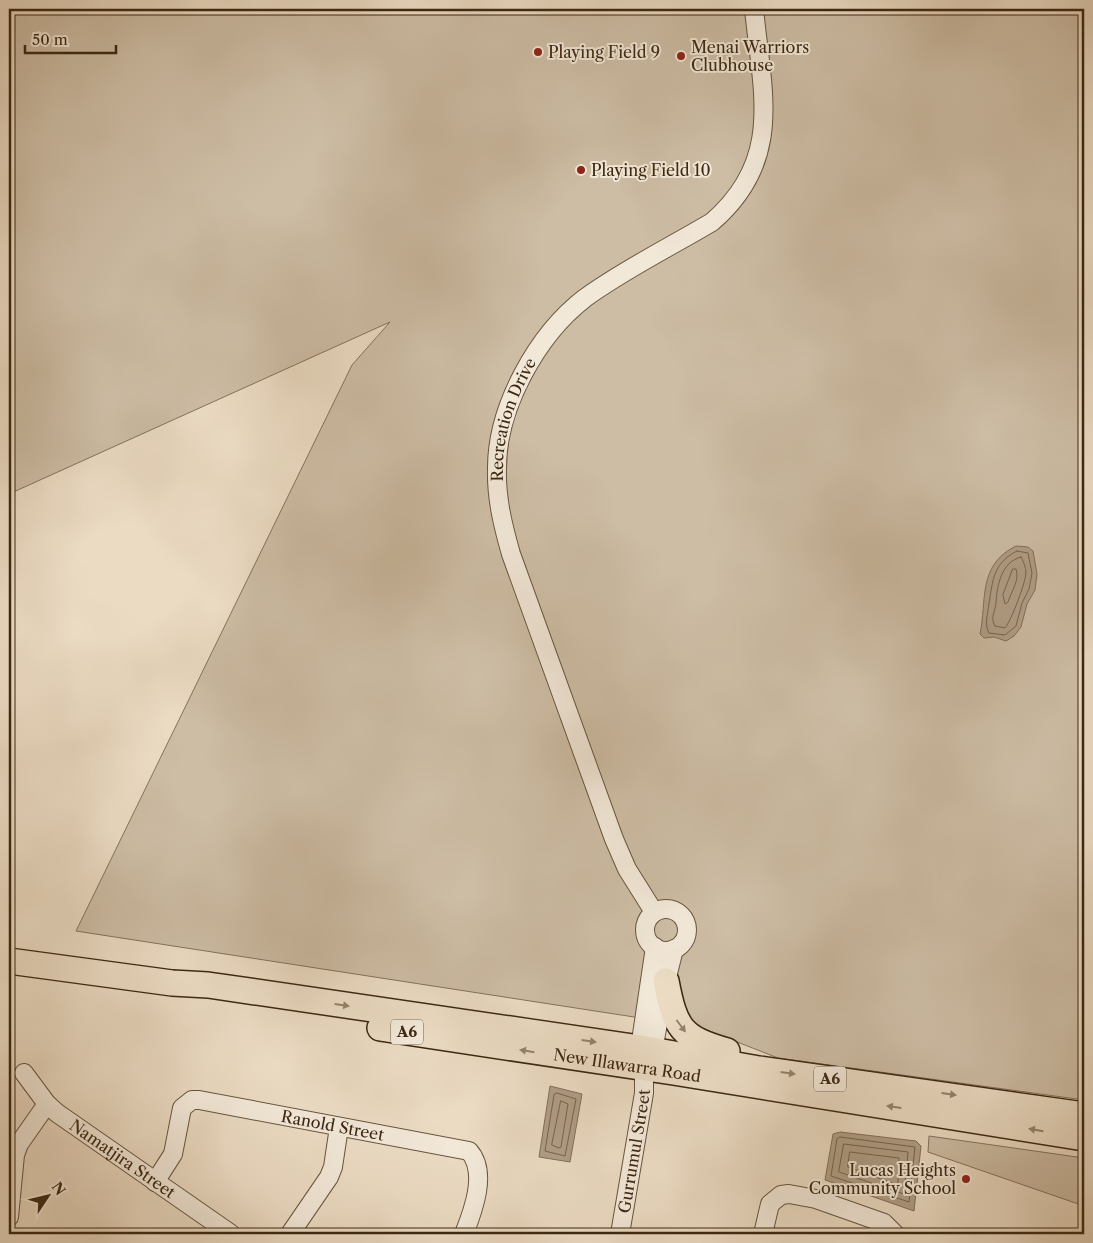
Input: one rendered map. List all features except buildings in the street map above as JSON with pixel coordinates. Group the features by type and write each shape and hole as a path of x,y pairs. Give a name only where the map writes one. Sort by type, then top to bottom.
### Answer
{"highway":[{"name":"New Illawarra Road","path":"9,961 172,983 205,995 324,1020 759,1069 1084,1115"},
{"path":"666,981 671,1008 683,1031 704,1045 727,1051 759,1069"},
{"name":"New Illawarra Road","path":"646,1056 1084,1138"}],"street":[{"name":"Recreation Drive","path":"654,912 627,869 614,839 510,554 500,514 496,467 504,425 512,400 533,356 544,338 585,299 712,222 729,207 747,182 758,159 764,133 764,109 754,9"},
{"path":"672,910 683,917 686,923 686,936 679,946 674,949 664,950 654,947 647,938 645,927 654,912 672,910"},
{"path":"646,1056 654,947"},
{"path":"646,1056 674,949"},
{"name":"Gurrumul Street","path":"620,1234 642,1108 646,1056"},
{"name":"Namatjira Street","path":"24,1073 47,1104 231,1234"},
{"name":"Ranold Street","path":"155,1182 173,1154 180,1113 186,1103 200,1100 469,1151 477,1161 478,1173 474,1207 464,1234"},
{"path":"9,1217 15,1155 19,1144 47,1104"},
{"path":"290,1234 329,1177 333,1167 340,1126"},
{"path":"763,1234 766,1212 774,1199 789,1194 807,1196 884,1223 895,1234"}],"shaded area":[{"path":"9,9 1084,9 1084,1100 778,1058 699,1027 76,931 352,365 390,322 9,494"},
{"path":"929,1136 1084,1158 1084,1206 928,1152"}],"water":[{"path":"1016,546 1028,547 1033,551 1037,574 1035,590 1027,604 1021,627 1014,636 1006,641 994,637 984,638 980,634 984,597 989,574 995,563"},
{"path":"550,1086 582,1094 570,1162 539,1157"},
{"path":"840,1132 916,1141 921,1146 914,1211 825,1180 833,1134"}],"place":[{"name":"Playing Field 9","path":"538,52"},
{"name":"Menai Warriors Clubhouse","path":"681,56"},
{"name":"Playing Field 10","path":"581,170"},
{"name":"Lucas Heights Community School","path":"966,1179"}]}
